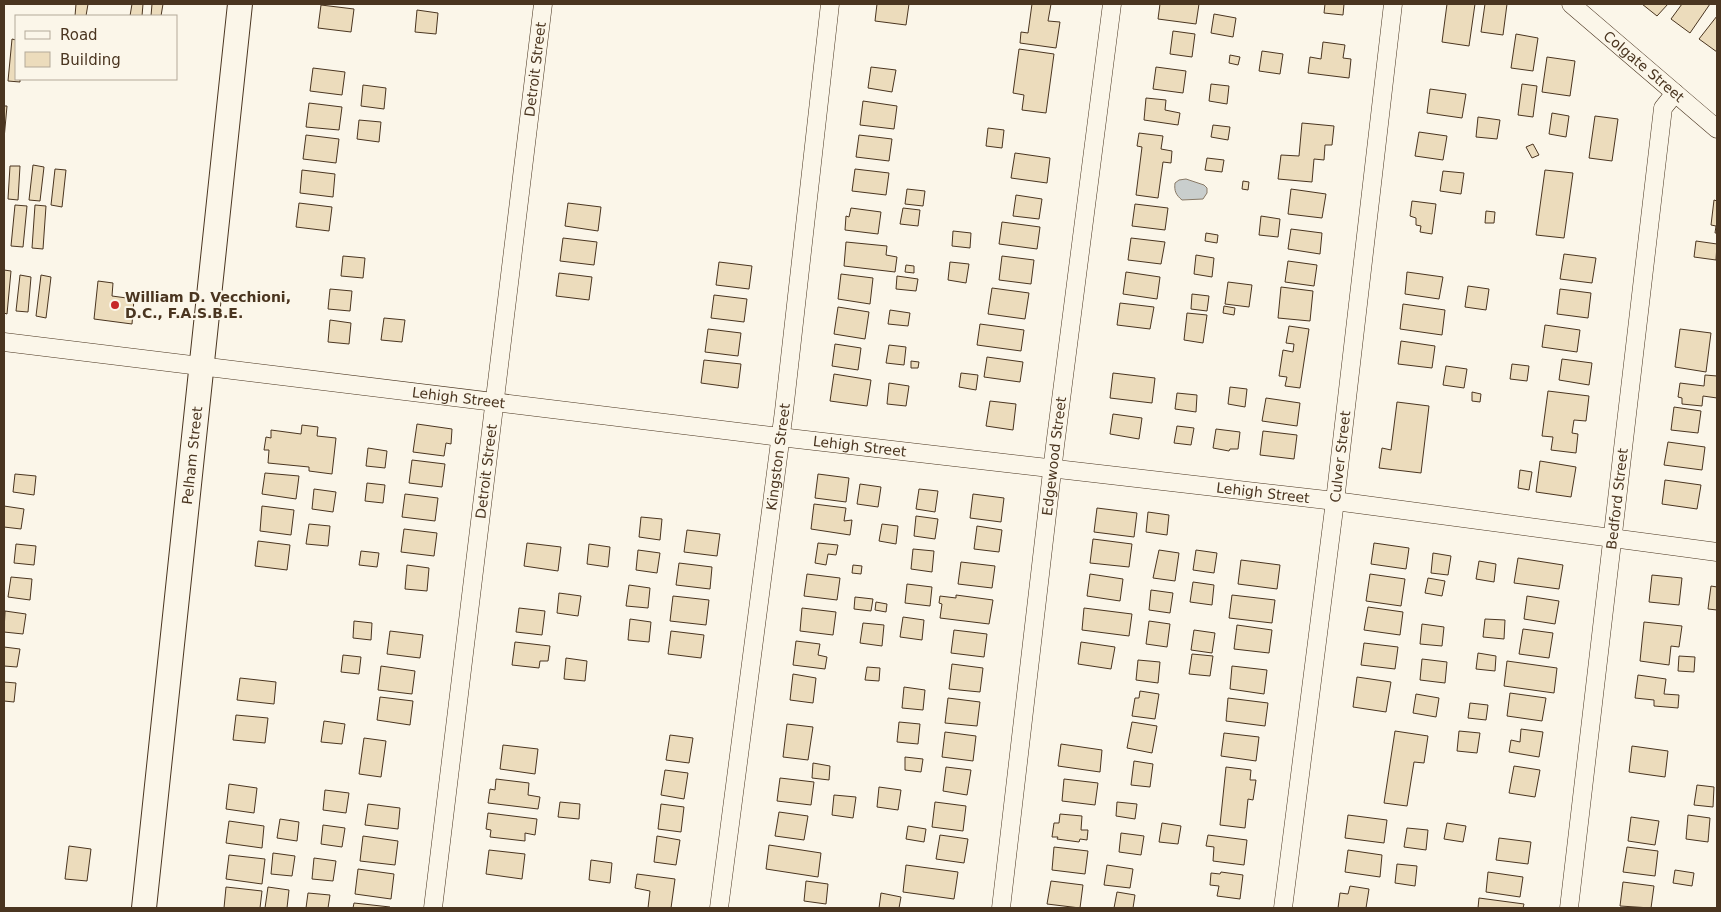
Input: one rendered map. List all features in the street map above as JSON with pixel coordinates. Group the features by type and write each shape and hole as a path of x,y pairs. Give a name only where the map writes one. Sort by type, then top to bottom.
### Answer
{"street":[{"name":"Pelham Street","path":"144,908 240,4"},
{"name":"Detroit Street","path":"433,908 544,4"},
{"name":"Kingston Street","path":"719,908 780,437 830,4"},
{"name":"Edgewood Street","path":"1001,908 1053,469 1112,4"},
{"name":"Culver Street","path":"1283,908 1336,501 1393,4"},
{"name":"Colgate Street","path":"1571,4 1717,129"},
{"name":"Bedford Street","path":"1569,908 1663,108 1675,93"},
{"name":"Lehigh Street","path":"4,342 780,437 1336,501 1717,552"}],"shaded area":[{"path":"1186,179 1204,185 1207,188 1207,193 1203,199 1182,200 1178,196 1175,191 1175,183"}],"building":[{"path":"76,4 88,4 86,15 75,15"},
{"path":"132,4 143,4 142,15 130,15"},
{"path":"152,4 163,4 161,15 151,15"},
{"path":"877,4 909,4 906,25 875,21"},
{"path":"1032,4 1051,4 1048,21 1060,22 1056,48 1020,43 1021,32 1028,33"},
{"path":"1160,4 1199,4 1196,24 1158,19"},
{"path":"1325,4 1344,4 1343,15 1324,13"},
{"path":"1447,4 1475,4 1469,46 1442,42"},
{"path":"1485,4 1507,4 1503,35 1481,32"},
{"path":"1642,4 1668,4 1657,16"},
{"path":"1682,4 1710,4 1690,33 1671,19"},
{"path":"321,5 354,9 351,32 318,28"},
{"path":"417,10 438,13 436,34 415,32"},
{"path":"1214,14 1236,18 1233,37 1211,33"},
{"path":"1717,16 1717,52 1699,39"},
{"path":"1173,31 1195,34 1192,57 1170,54"},
{"path":"1516,34 1538,38 1533,71 1511,68"},
{"path":"12,39 15,40 15,80 20,80 20,82 8,81"},
{"path":"1323,42 1345,45 1343,58 1351,59 1349,78 1308,73 1310,57 1321,59"},
{"path":"1019,49 1054,54 1046,113 1022,110 1024,95 1013,93"},
{"path":"1262,51 1283,54 1280,74 1259,71"},
{"path":"1230,55 1240,57 1238,65 1229,63"},
{"path":"1547,57 1575,61 1570,96 1542,92"},
{"path":"871,67 896,70 892,92 868,88"},
{"path":"1156,67 1186,71 1183,93 1153,89"},
{"path":"313,68 345,72 342,95 310,91"},
{"path":"1211,84 1229,86 1227,104 1209,101"},
{"path":"1522,84 1537,86 1533,117 1518,115"},
{"path":"363,85 386,88 384,109 361,106"},
{"path":"1430,89 1466,94 1462,118 1427,113"},
{"path":"1146,98 1166,100 1165,110 1180,113 1178,125 1144,120"},
{"path":"863,101 897,106 894,129 860,125"},
{"path":"309,103 342,107 339,130 306,127"},
{"path":"4,106 7,106 4,139"},
{"path":"1552,113 1569,116 1566,137 1549,134"},
{"path":"1595,116 1618,119 1612,161 1589,158"},
{"path":"1478,117 1500,120 1497,139 1476,137"},
{"path":"359,120 381,122 379,142 357,139"},
{"path":"1302,123 1334,126 1332,145 1325,145 1324,160 1314,159 1312,182 1278,179 1281,155 1299,156"},
{"path":"1213,125 1230,127 1228,140 1211,137"},
{"path":"988,128 1004,130 1002,148 986,146"},
{"path":"1419,132 1447,136 1443,160 1415,156"},
{"path":"1139,133 1163,136 1161,149 1172,151 1171,163 1163,162 1158,198 1136,195 1142,147 1137,146"},
{"path":"306,135 339,139 336,163 303,159"},
{"path":"859,135 892,139 889,161 856,157"},
{"path":"1533,144 1539,155 1532,158 1526,147"},
{"path":"1015,153 1050,158 1047,183 1011,178"},
{"path":"1207,158 1224,160 1222,172 1205,170"},
{"path":"33,165 44,167 40,201 29,200"},
{"path":"10,166 20,166 18,200 8,199"},
{"path":"55,169 66,170 62,207 51,205"},
{"path":"855,169 889,173 886,195 852,191"},
{"path":"302,170 335,174 333,197 300,193"},
{"path":"1545,170 1573,173 1564,238 1536,235"},
{"path":"1443,171 1464,173 1461,194 1440,191"},
{"path":"1243,181 1249,182 1248,190 1242,189"},
{"path":"907,189 925,191 923,206 905,204"},
{"path":"1291,189 1326,194 1322,218 1288,214"},
{"path":"1016,195 1042,199 1039,219 1013,216"},
{"path":"1714,200 1717,201 1717,233 1715,233 1716,226 1711,225"},
{"path":"1412,201 1436,204 1432,234 1420,232 1421,226 1416,225 1416,218 1410,216"},
{"path":"299,203 332,207 329,231 296,227"},
{"path":"568,203 601,207 598,231 565,226"},
{"path":"1135,204 1168,208 1165,230 1132,226"},
{"path":"15,205 27,206 23,247 11,246"},
{"path":"35,205 46,206 43,249 32,248"},
{"path":"851,208 881,212 878,234 845,230 846,216 849,217"},
{"path":"903,208 920,210 918,226 900,224"},
{"path":"1486,211 1495,212 1494,223 1485,223"},
{"path":"1261,216 1280,219 1278,237 1259,235"},
{"path":"1002,222 1040,227 1037,249 999,244"},
{"path":"1291,229 1322,233 1320,254 1288,249"},
{"path":"953,231 971,233 970,248 952,246"},
{"path":"1206,233 1218,235 1217,243 1205,241"},
{"path":"563,238 597,242 594,265 560,261"},
{"path":"1131,238 1165,242 1161,264 1128,260"},
{"path":"1696,241 1717,244 1716,260 1694,257"},
{"path":"846,242 887,246 886,255 897,257 895,272 844,266"},
{"path":"1564,254 1596,258 1592,283 1560,279"},
{"path":"1196,255 1214,258 1212,277 1194,274"},
{"path":"343,256 365,258 363,278 341,276"},
{"path":"1002,256 1034,260 1031,284 999,280"},
{"path":"1288,261 1317,265 1314,286 1285,282"},
{"path":"719,262 752,266 749,289 716,285"},
{"path":"950,262 969,264 966,283 948,280"},
{"path":"906,265 914,266 914,273 905,272"},
{"path":"4,270 11,271 7,314 4,313"},
{"path":"1126,272 1160,277 1157,299 1123,294"},
{"path":"1407,272 1443,277 1439,299 1405,294"},
{"path":"559,273 592,277 589,300 556,296"},
{"path":"841,274 873,278 870,304 838,299"},
{"path":"20,275 31,277 28,312 16,311"},
{"path":"41,275 51,277 46,318 36,316"},
{"path":"897,276 918,279 916,291 896,289"},
{"name":"William D. Vecchioni, D.C., F.A.S.B.E.","path":"98,281 113,283 112,296 134,299 132,324 94,319"},
{"path":"1228,282 1252,285 1249,307 1225,304"},
{"path":"1468,286 1489,289 1486,310 1465,307"},
{"path":"1281,287 1313,291 1310,321 1278,318"},
{"path":"992,288 1029,293 1025,319 988,314"},
{"path":"330,289 352,291 350,311 328,309"},
{"path":"1560,289 1591,293 1588,318 1557,314"},
{"path":"1192,294 1209,296 1207,311 1191,309"},
{"path":"714,295 747,299 744,322 711,318"},
{"path":"1120,303 1154,307 1150,329 1117,325"},
{"path":"1403,304 1445,310 1442,335 1400,329"},
{"path":"1224,306 1235,308 1234,315 1223,313"},
{"path":"838,307 869,312 865,339 834,334"},
{"path":"890,310 910,313 908,326 888,324"},
{"path":"1187,313 1207,315 1203,343 1184,340"},
{"path":"384,318 405,320 402,342 381,340"},
{"path":"330,320 351,323 349,344 328,342"},
{"path":"980,324 1024,330 1021,351 977,345"},
{"path":"1545,325 1580,330 1577,352 1542,347"},
{"path":"1289,326 1309,329 1300,388 1285,386 1287,377 1279,376 1283,350 1293,352 1294,344 1286,343"},
{"path":"708,329 741,333 738,356 705,352"},
{"path":"1680,329 1711,333 1706,372 1675,367"},
{"path":"1401,341 1435,346 1432,368 1398,364"},
{"path":"835,344 861,348 858,370 832,366"},
{"path":"889,345 906,347 904,365 886,363"},
{"path":"987,357 1023,362 1020,382 984,377"},
{"path":"1562,359 1592,363 1589,385 1559,380"},
{"path":"704,360 741,364 738,388 701,383"},
{"path":"911,361 919,362 918,368 911,368"},
{"path":"1512,364 1529,366 1527,381 1510,379"},
{"path":"1446,366 1467,369 1464,388 1443,385"},
{"path":"961,373 978,375 976,390 959,387"},
{"path":"1113,373 1155,378 1152,403 1110,398"},
{"path":"834,374 871,380 867,406 830,401"},
{"path":"1705,375 1717,376 1717,398 1703,396 1702,406 1682,404 1682,398 1678,397 1680,383 1704,386"},
{"path":"889,383 909,386 906,406 887,404"},
{"path":"1230,387 1247,389 1245,407 1228,404"},
{"path":"1548,391 1589,396 1586,421 1574,420 1572,433 1578,434 1576,453 1551,450 1553,437 1542,436"},
{"path":"1472,392 1481,394 1480,402 1472,401"},
{"path":"1177,393 1197,395 1196,412 1175,409"},
{"path":"1266,398 1300,403 1297,426 1262,421"},
{"path":"990,401 1016,404 1013,430 986,426"},
{"path":"1397,402 1429,406 1421,473 1379,468 1382,448 1391,450"},
{"path":"1674,407 1701,411 1698,433 1671,430"},
{"path":"1113,414 1142,418 1139,439 1110,434"},
{"path":"417,424 452,429 451,444 446,443 444,456 413,452"},
{"path":"302,425 318,427 317,436 336,438 332,474 309,471 309,467 268,463 269,450 264,450 266,437 271,438 271,430 301,434"},
{"path":"1177,426 1194,428 1191,445 1174,443"},
{"path":"1216,429 1240,432 1238,449 1230,449 1229,451 1213,448"},
{"path":"1263,431 1297,435 1294,459 1260,455"},
{"path":"1668,442 1705,447 1702,470 1664,465"},
{"path":"368,448 387,451 385,468 366,466"},
{"path":"412,460 445,464 442,487 409,483"},
{"path":"1540,461 1576,467 1571,497 1536,492"},
{"path":"1520,470 1532,472 1529,490 1518,488"},
{"path":"265,473 299,476 296,499 262,494"},
{"path":"15,474 36,476 34,495 13,492"},
{"path":"818,474 849,478 846,502 815,498"},
{"path":"1665,480 1701,485 1697,509 1662,504"},
{"path":"367,483 385,485 383,503 365,501"},
{"path":"860,484 881,487 878,507 857,504"},
{"path":"314,489 336,492 333,512 312,509"},
{"path":"919,489 938,491 935,512 916,509"},
{"path":"405,494 438,498 435,521 402,517"},
{"path":"973,494 1004,498 1001,522 970,518"},
{"path":"814,504 846,508 844,521 852,520 850,535 811,529"},
{"path":"4,506 24,509 21,529 4,527"},
{"path":"262,506 294,510 291,535 260,531"},
{"path":"1097,508 1137,513 1134,537 1094,532"},
{"path":"1148,512 1169,515 1167,535 1146,532"},
{"path":"916,516 938,519 935,539 914,536"},
{"path":"641,517 662,519 660,540 639,537"},
{"path":"309,524 330,526 328,546 306,544"},
{"path":"882,524 898,526 896,544 879,541"},
{"path":"977,526 1002,530 999,552 974,549"},
{"path":"404,529 437,533 434,556 401,552"},
{"path":"687,530 720,534 717,556 684,552"},
{"path":"1093,539 1132,544 1129,567 1090,563"},
{"path":"258,541 290,545 287,570 255,566"},
{"path":"527,543 561,547 558,571 524,566"},
{"path":"818,543 838,545 836,555 828,554 826,565 815,563"},
{"path":"1374,543 1409,548 1406,569 1371,564"},
{"path":"16,544 36,546 34,565 14,563"},
{"path":"589,544 610,547 608,567 587,564"},
{"path":"913,549 934,551 932,572 911,569"},
{"path":"638,550 660,553 657,573 636,570"},
{"path":"1159,550 1179,553 1175,581 1153,578"},
{"path":"1196,550 1217,553 1214,573 1193,570"},
{"path":"361,551 379,553 377,567 359,565"},
{"path":"1433,553 1451,556 1448,575 1431,573"},
{"path":"1518,558 1563,565 1559,589 1514,583"},
{"path":"1241,560 1280,565 1277,589 1238,584"},
{"path":"1479,561 1496,564 1494,582 1476,579"},
{"path":"961,562 995,566 992,588 958,584"},
{"path":"679,563 712,567 710,589 676,585"},
{"path":"407,565 429,568 427,591 405,589"},
{"path":"853,565 862,566 861,574 852,573"},
{"path":"807,574 840,578 837,600 804,596"},
{"path":"1090,574 1123,579 1120,601 1087,596"},
{"path":"1370,574 1405,579 1401,606 1366,601"},
{"path":"1652,575 1682,578 1679,605 1649,602"},
{"path":"11,577 32,579 30,600 8,597"},
{"path":"1428,578 1445,581 1442,596 1425,593"},
{"path":"1193,582 1214,585 1212,605 1190,602"},
{"path":"907,584 932,587 930,606 905,603"},
{"path":"629,585 650,588 648,608 626,606"},
{"path":"1711,586 1717,587 1717,610 1708,609"},
{"path":"1151,590 1173,593 1170,613 1149,610"},
{"path":"559,593 581,596 578,616 557,613"},
{"path":"956,595 993,600 989,624 940,618 942,604 939,603 940,596 956,598"},
{"path":"1232,595 1275,600 1272,623 1229,618"},
{"path":"673,596 709,600 706,625 670,621"},
{"path":"1527,596 1559,601 1555,624 1524,619"},
{"path":"855,597 873,599 871,611 854,609"},
{"path":"876,602 887,604 886,612 875,610"},
{"path":"1368,607 1403,612 1400,635 1364,630"},
{"path":"519,608 545,611 542,635 516,632"},
{"path":"802,608 836,612 833,635 800,631"},
{"path":"1084,608 1132,614 1129,636 1082,630"},
{"path":"5,611 26,614 23,634 4,632"},
{"path":"903,617 924,620 922,640 900,637"},
{"path":"630,619 651,622 649,642 628,640"},
{"path":"1485,619 1505,620 1504,639 1483,637"},
{"path":"354,621 372,623 371,640 353,638"},
{"path":"1149,621 1170,624 1167,647 1146,644"},
{"path":"1644,622 1682,626 1679,647 1671,646 1669,665 1640,661"},
{"path":"863,623 884,625 882,646 860,643"},
{"path":"1422,624 1444,627 1442,646 1420,644"},
{"path":"1237,625 1272,630 1269,653 1234,649"},
{"path":"1523,629 1553,633 1549,658 1519,654"},
{"path":"954,630 987,634 984,657 951,653"},
{"path":"1194,630 1215,633 1212,653 1191,650"},
{"path":"390,631 423,635 420,658 387,654"},
{"path":"671,631 704,635 701,658 668,654"},
{"path":"796,641 820,644 818,655 827,657 825,669 793,665"},
{"path":"515,642 550,646 548,661 540,661 539,668 512,665"},
{"path":"1081,642 1115,647 1111,669 1078,664"},
{"path":"1364,643 1398,647 1395,669 1361,665"},
{"path":"4,647 20,649 17,667 4,666"},
{"path":"1478,653 1496,656 1495,671 1476,669"},
{"path":"1192,654 1213,656 1210,676 1189,674"},
{"path":"343,655 361,657 359,674 341,672"},
{"path":"1679,656 1695,657 1694,672 1678,671"},
{"path":"566,658 587,661 585,681 564,679"},
{"path":"1422,659 1447,662 1445,683 1420,680"},
{"path":"1138,660 1160,662 1158,683 1136,680"},
{"path":"1507,661 1557,668 1554,693 1504,686"},
{"path":"952,664 983,668 980,692 949,689"},
{"path":"381,666 415,671 412,694 378,690"},
{"path":"1232,666 1267,670 1264,694 1230,689"},
{"path":"867,667 880,668 879,681 865,680"},
{"path":"793,674 816,678 813,703 790,700"},
{"path":"1638,675 1666,679 1664,694 1679,695 1678,708 1654,706 1654,700 1635,698"},
{"path":"1357,677 1391,682 1386,712 1353,707"},
{"path":"240,678 276,682 274,704 237,700"},
{"path":"4,682 16,683 14,702 4,701"},
{"path":"904,687 925,690 923,710 902,708"},
{"path":"1140,691 1159,694 1155,719 1132,716 1135,698 1139,698"},
{"path":"1510,693 1546,698 1542,721 1507,716"},
{"path":"1416,694 1439,698 1436,717 1413,713"},
{"path":"380,697 413,701 410,725 377,720"},
{"path":"948,698 980,702 977,726 945,723"},
{"path":"1228,698 1268,703 1265,726 1226,721"},
{"path":"1470,703 1488,705 1486,720 1468,718"},
{"path":"236,715 268,718 265,743 233,740"},
{"path":"324,721 345,724 342,744 321,742"},
{"path":"899,722 920,724 918,744 897,742"},
{"path":"1132,722 1157,726 1152,753 1127,748"},
{"path":"787,724 813,727 808,760 783,757"},
{"path":"1521,729 1543,732 1539,757 1509,752 1511,740 1520,742"},
{"path":"1395,731 1428,736 1424,763 1414,762 1407,806 1384,803"},
{"path":"1459,731 1480,733 1477,753 1457,751"},
{"path":"945,732 976,736 973,761 942,757"},
{"path":"1224,733 1259,737 1256,761 1221,756"},
{"path":"670,735 693,738 689,763 666,760"},
{"path":"364,738 386,741 381,777 359,774"},
{"path":"1061,744 1102,750 1100,772 1058,766"},
{"path":"503,745 538,749 535,774 500,769"},
{"path":"1632,746 1668,751 1665,777 1629,772"},
{"path":"905,757 923,759 921,772 905,770"},
{"path":"1134,761 1153,764 1150,787 1131,785"},
{"path":"813,763 830,766 829,780 812,778"},
{"path":"1514,766 1540,770 1535,797 1509,793"},
{"path":"946,767 971,770 967,795 943,791"},
{"path":"1226,767 1251,770 1250,780 1256,780 1253,800 1248,799 1245,828 1220,825"},
{"path":"665,770 688,773 684,799 661,795"},
{"path":"780,778 814,782 811,805 777,801"},
{"path":"496,779 529,783 528,795 540,797 538,809 488,803 490,789 495,790"},
{"path":"1064,779 1098,783 1095,805 1062,801"},
{"path":"229,784 257,788 254,813 226,809"},
{"path":"1697,785 1714,787 1713,807 1694,805"},
{"path":"879,787 901,790 898,810 877,807"},
{"path":"325,790 349,793 346,813 323,810"},
{"path":"834,795 856,797 853,818 832,815"},
{"path":"560,802 580,804 579,819 558,817"},
{"path":"935,802 966,806 963,831 932,827"},
{"path":"1117,802 1137,804 1135,819 1116,816"},
{"path":"368,804 400,808 398,829 365,825"},
{"path":"661,804 684,807 681,832 658,829"},
{"path":"779,812 808,816 804,840 775,836"},
{"path":"488,813 537,819 535,835 525,833 525,841 490,837 491,830 486,829"},
{"path":"1060,814 1082,816 1081,830 1088,830 1087,840 1080,839 1079,842 1052,837 1054,823 1059,823"},
{"path":"1348,815 1387,820 1384,843 1345,838"},
{"path":"1688,815 1710,818 1708,842 1686,839"},
{"path":"1631,817 1659,821 1655,845 1628,841"},
{"path":"280,819 299,822 297,841 277,838"},
{"path":"229,821 264,826 262,848 226,843"},
{"path":"1162,823 1181,826 1178,844 1159,842"},
{"path":"1447,823 1466,826 1463,842 1444,839"},
{"path":"323,825 345,828 342,847 321,844"},
{"path":"908,826 926,829 924,842 906,839"},
{"path":"1407,828 1428,830 1426,850 1404,847"},
{"path":"1121,833 1144,836 1141,855 1119,852"},
{"path":"940,835 968,839 964,863 936,859"},
{"path":"1208,835 1247,840 1244,865 1213,861 1214,847 1206,846"},
{"path":"363,836 398,841 395,865 360,861"},
{"path":"657,836 680,840 676,865 654,862"},
{"path":"1499,838 1531,842 1528,864 1496,860"},
{"path":"769,845 821,853 818,877 766,869"},
{"path":"69,846 91,849 87,881 65,879"},
{"path":"1054,847 1088,851 1085,874 1052,870"},
{"path":"1627,847 1658,851 1655,876 1623,872"},
{"path":"489,850 525,854 522,879 486,874"},
{"path":"1348,850 1382,855 1380,877 1345,872"},
{"path":"273,853 295,856 292,876 271,874"},
{"path":"229,855 265,859 262,884 226,879"},
{"path":"314,858 336,861 333,881 312,879"},
{"path":"591,860 612,863 610,883 589,880"},
{"path":"1397,864 1417,866 1415,886 1395,883"},
{"path":"906,865 958,872 954,899 903,892"},
{"path":"1107,865 1133,869 1130,888 1104,885"},
{"path":"358,869 394,874 391,899 355,894"},
{"path":"1675,870 1694,873 1692,886 1673,883"},
{"path":"1221,872 1243,875 1240,899 1217,896 1219,886 1210,885 1211,873 1220,874"},
{"path":"1488,872 1523,877 1520,897 1486,892"},
{"path":"637,874 675,879 671,908 648,908 650,891 635,888"},
{"path":"806,881 828,884 826,904 804,901"},
{"path":"1051,881 1083,885 1080,908 1047,904"},
{"path":"1623,882 1654,886 1651,908 1620,906"},
{"path":"1350,886 1369,889 1366,908 1338,908 1340,893 1348,894"},
{"path":"226,887 262,891 260,908 224,908"},
{"path":"268,887 289,890 287,908 265,908"},
{"path":"1117,892 1135,895 1133,908 1114,908"},
{"path":"308,893 330,895 328,908 306,908"},
{"path":"881,893 901,897 899,908 879,908"},
{"path":"1479,898 1524,904 1523,908 1478,908"},
{"path":"354,903 390,907 390,908 353,908"}],"place":[{"name":"William D. Vecchioni, D.C., F.A.S.B.E.","path":"115,305"}]}
